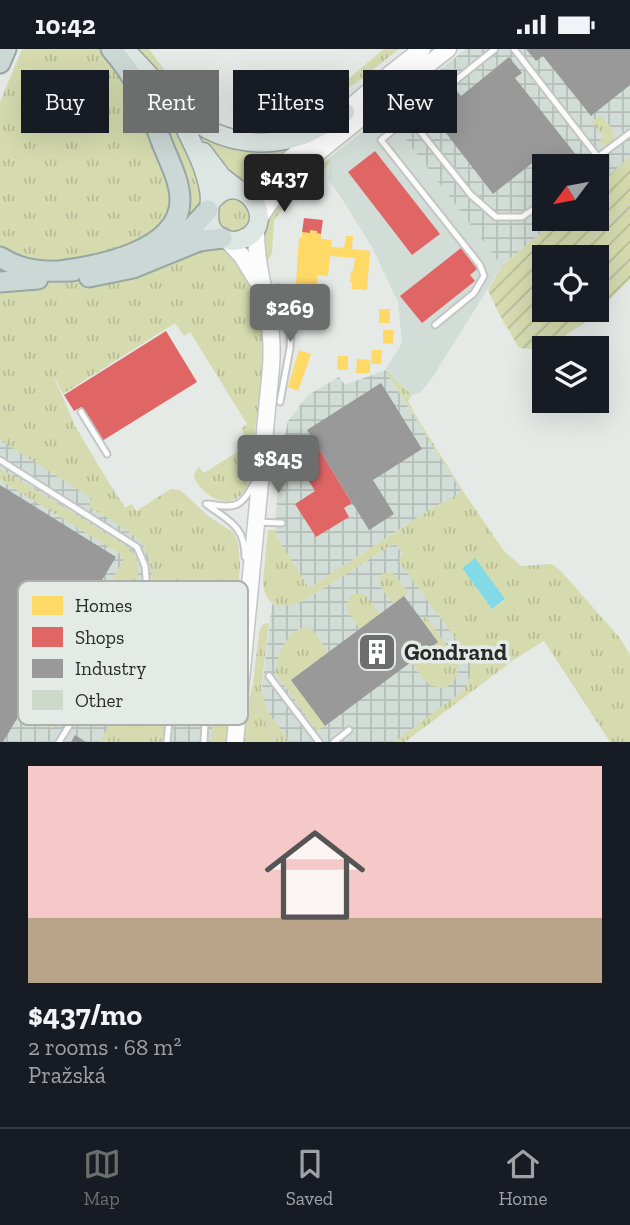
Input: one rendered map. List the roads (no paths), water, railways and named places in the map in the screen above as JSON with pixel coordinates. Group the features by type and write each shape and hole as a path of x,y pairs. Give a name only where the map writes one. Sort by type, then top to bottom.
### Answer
{"highway":[{"path":"0,63 6,49"},
{"path":"60,271 103,263 149,245 166,233 178,214 180,201 177,184 146,102 135,80 111,49"},
{"path":"0,257 31,270 104,268 140,258 179,239 210,206"},
{"path":"0,282 105,275 148,263 199,241 224,239"}],"main road":[{"path":"124,49 145,70"},
{"path":"402,70 422,49"},
{"path":"414,70 447,49"},
{"path":"224,239 236,241 251,234 268,205 287,182 363,110"},
{"path":"187,133 205,172 211,227 248,265 262,291"},
{"path":"190,133 221,176 255,201 259,212 256,250 272,340 248,609"},
{"path":"215,133 232,139 268,142 306,133"},
{"path":"210,206 217,195 223,192 254,187 265,180 320,133"}],"lane":[{"path":"457,79 495,49"},
{"path":"514,49 596,154"},
{"path":"390,133 381,140 480,265 484,276 474,293 435,325"},
{"path":"421,133 471,195 496,217 523,217 532,211"},
{"path":"602,154 630,133"},
{"path":"262,291 279,288 292,297 290,348 280,403"},
{"path":"81,412 107,454"},
{"path":"0,460 137,547 145,566 146,581"},
{"path":"244,581 244,542 241,533 206,504 227,507 240,503 249,494 262,465"},
{"path":"257,522 282,523"},
{"path":"269,676 319,742"},
{"path":"59,742 69,725"},
{"path":"334,742 349,730"}],"water":[{"path":"475,558 505,599 492,609 462,568"}],"place":[{"name":"Gondrand","path":"377,652"}]}
